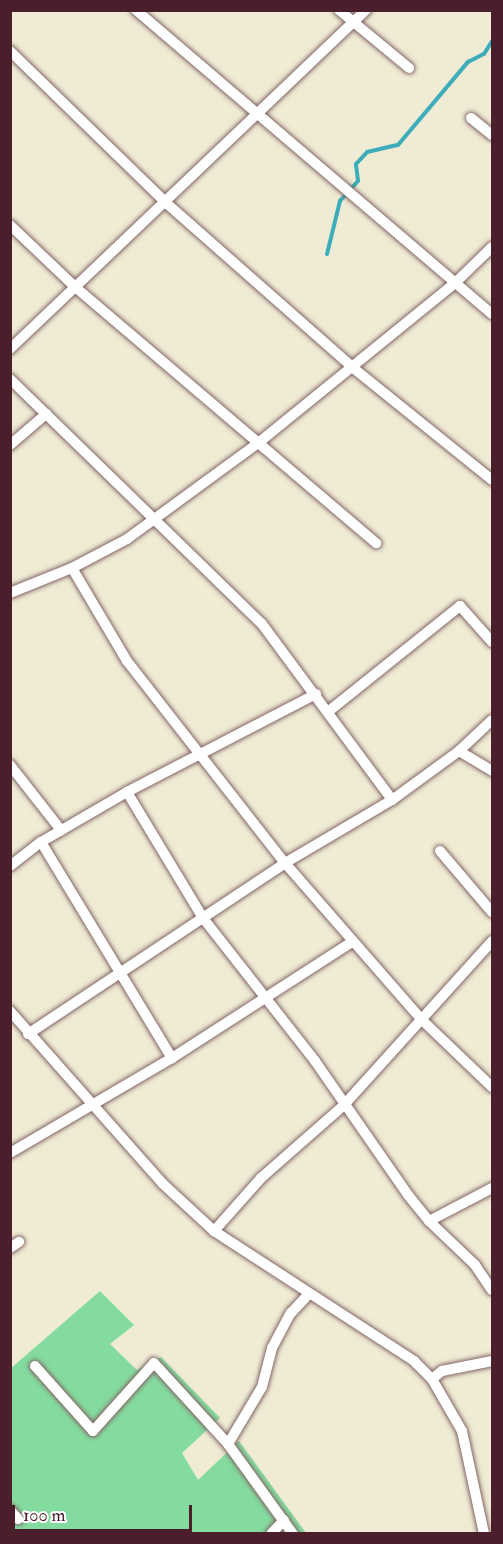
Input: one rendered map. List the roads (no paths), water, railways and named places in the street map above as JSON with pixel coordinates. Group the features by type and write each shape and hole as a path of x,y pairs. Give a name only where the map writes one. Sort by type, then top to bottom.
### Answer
{"street":[{"path":"136,10 346,193 492,314"},
{"path":"339,10 409,68"},
{"path":"10,349 366,10"},
{"path":"10,51 164,201 352,367 492,480"},
{"path":"471,118 492,135"},
{"path":"10,225 74,286 376,543"},
{"path":"10,593 72,568 127,539 257,444 454,284 492,247"},
{"path":"10,379 262,624 329,711 392,800"},
{"path":"10,445 46,414"},
{"path":"72,568 128,661 285,863 422,1020 492,1087"},
{"path":"329,711 460,606 492,642"},
{"path":"10,866 40,843 127,792 316,694"},
{"path":"28,1034 285,863 392,800 459,751 492,720"},
{"path":"459,751 492,771"},
{"path":"10,765 61,830"},
{"path":"127,792 204,918 264,1000 315,1061 344,1105 429,1221 475,1265 492,1290"},
{"path":"40,843 122,972 172,1058"},
{"path":"440,851 492,912"},
{"path":"214,1231 261,1178 344,1105 492,941"},
{"path":"10,1153 172,1058 352,942"},
{"path":"10,1011 162,1183 214,1231 309,1296 414,1361 432,1379 462,1431 484,1533"},
{"path":"429,1221 492,1188"},
{"path":"228,1444 262,1387 272,1348 281,1330 291,1312 309,1296"},
{"path":"432,1379 442,1371 492,1362"},
{"path":"35,1366 93,1431 154,1363 228,1444 293,1533"},
{"path":"10,1510 18,1519"},
{"path":"271,1533 284,1520"}],"waterway":[{"path":"327,254 340,201 358,181 356,164 367,152 398,145 468,62 484,54 492,41"}]}
